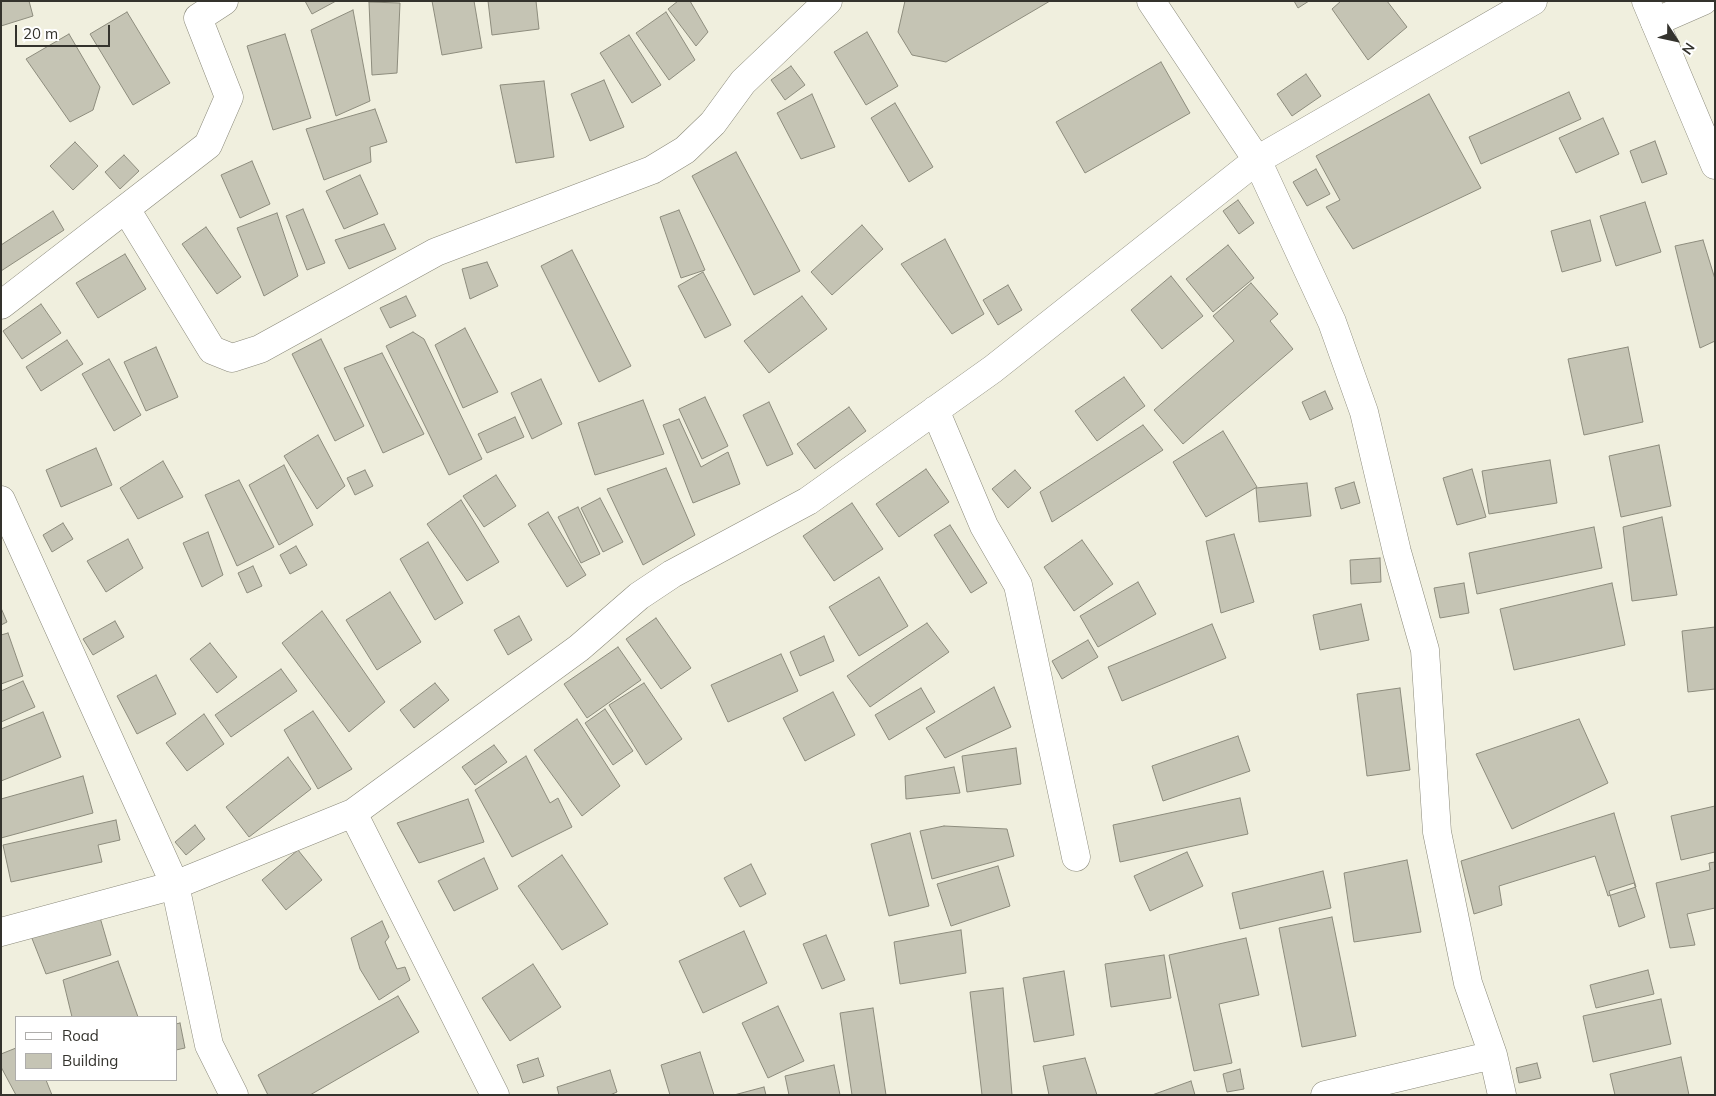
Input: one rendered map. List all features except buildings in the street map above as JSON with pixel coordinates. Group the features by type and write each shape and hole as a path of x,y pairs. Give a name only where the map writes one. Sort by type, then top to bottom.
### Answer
{"street":[{"path":"1,305 208,144 229,97 193,10 224,1"},
{"path":"126,209 212,350 232,358 260,349 436,252 652,170 686,150 713,123 743,82 828,1"},
{"path":"1151,1 1257,160 1332,322 1364,412 1397,552 1425,650 1436,832 1468,983 1493,1055 1502,1095"},
{"path":"1,932 175,885 353,813 579,648 639,596 672,574 808,501 993,370 1257,160 1533,1"},
{"path":"1703,1 1651,12 1715,165"},
{"path":"935,410 984,526 1018,585 1076,856"},
{"path":"1,500 175,885 209,1045 234,1095"},
{"path":"353,813 496,1095"},
{"path":"1325,1095 1493,1055"}]}
